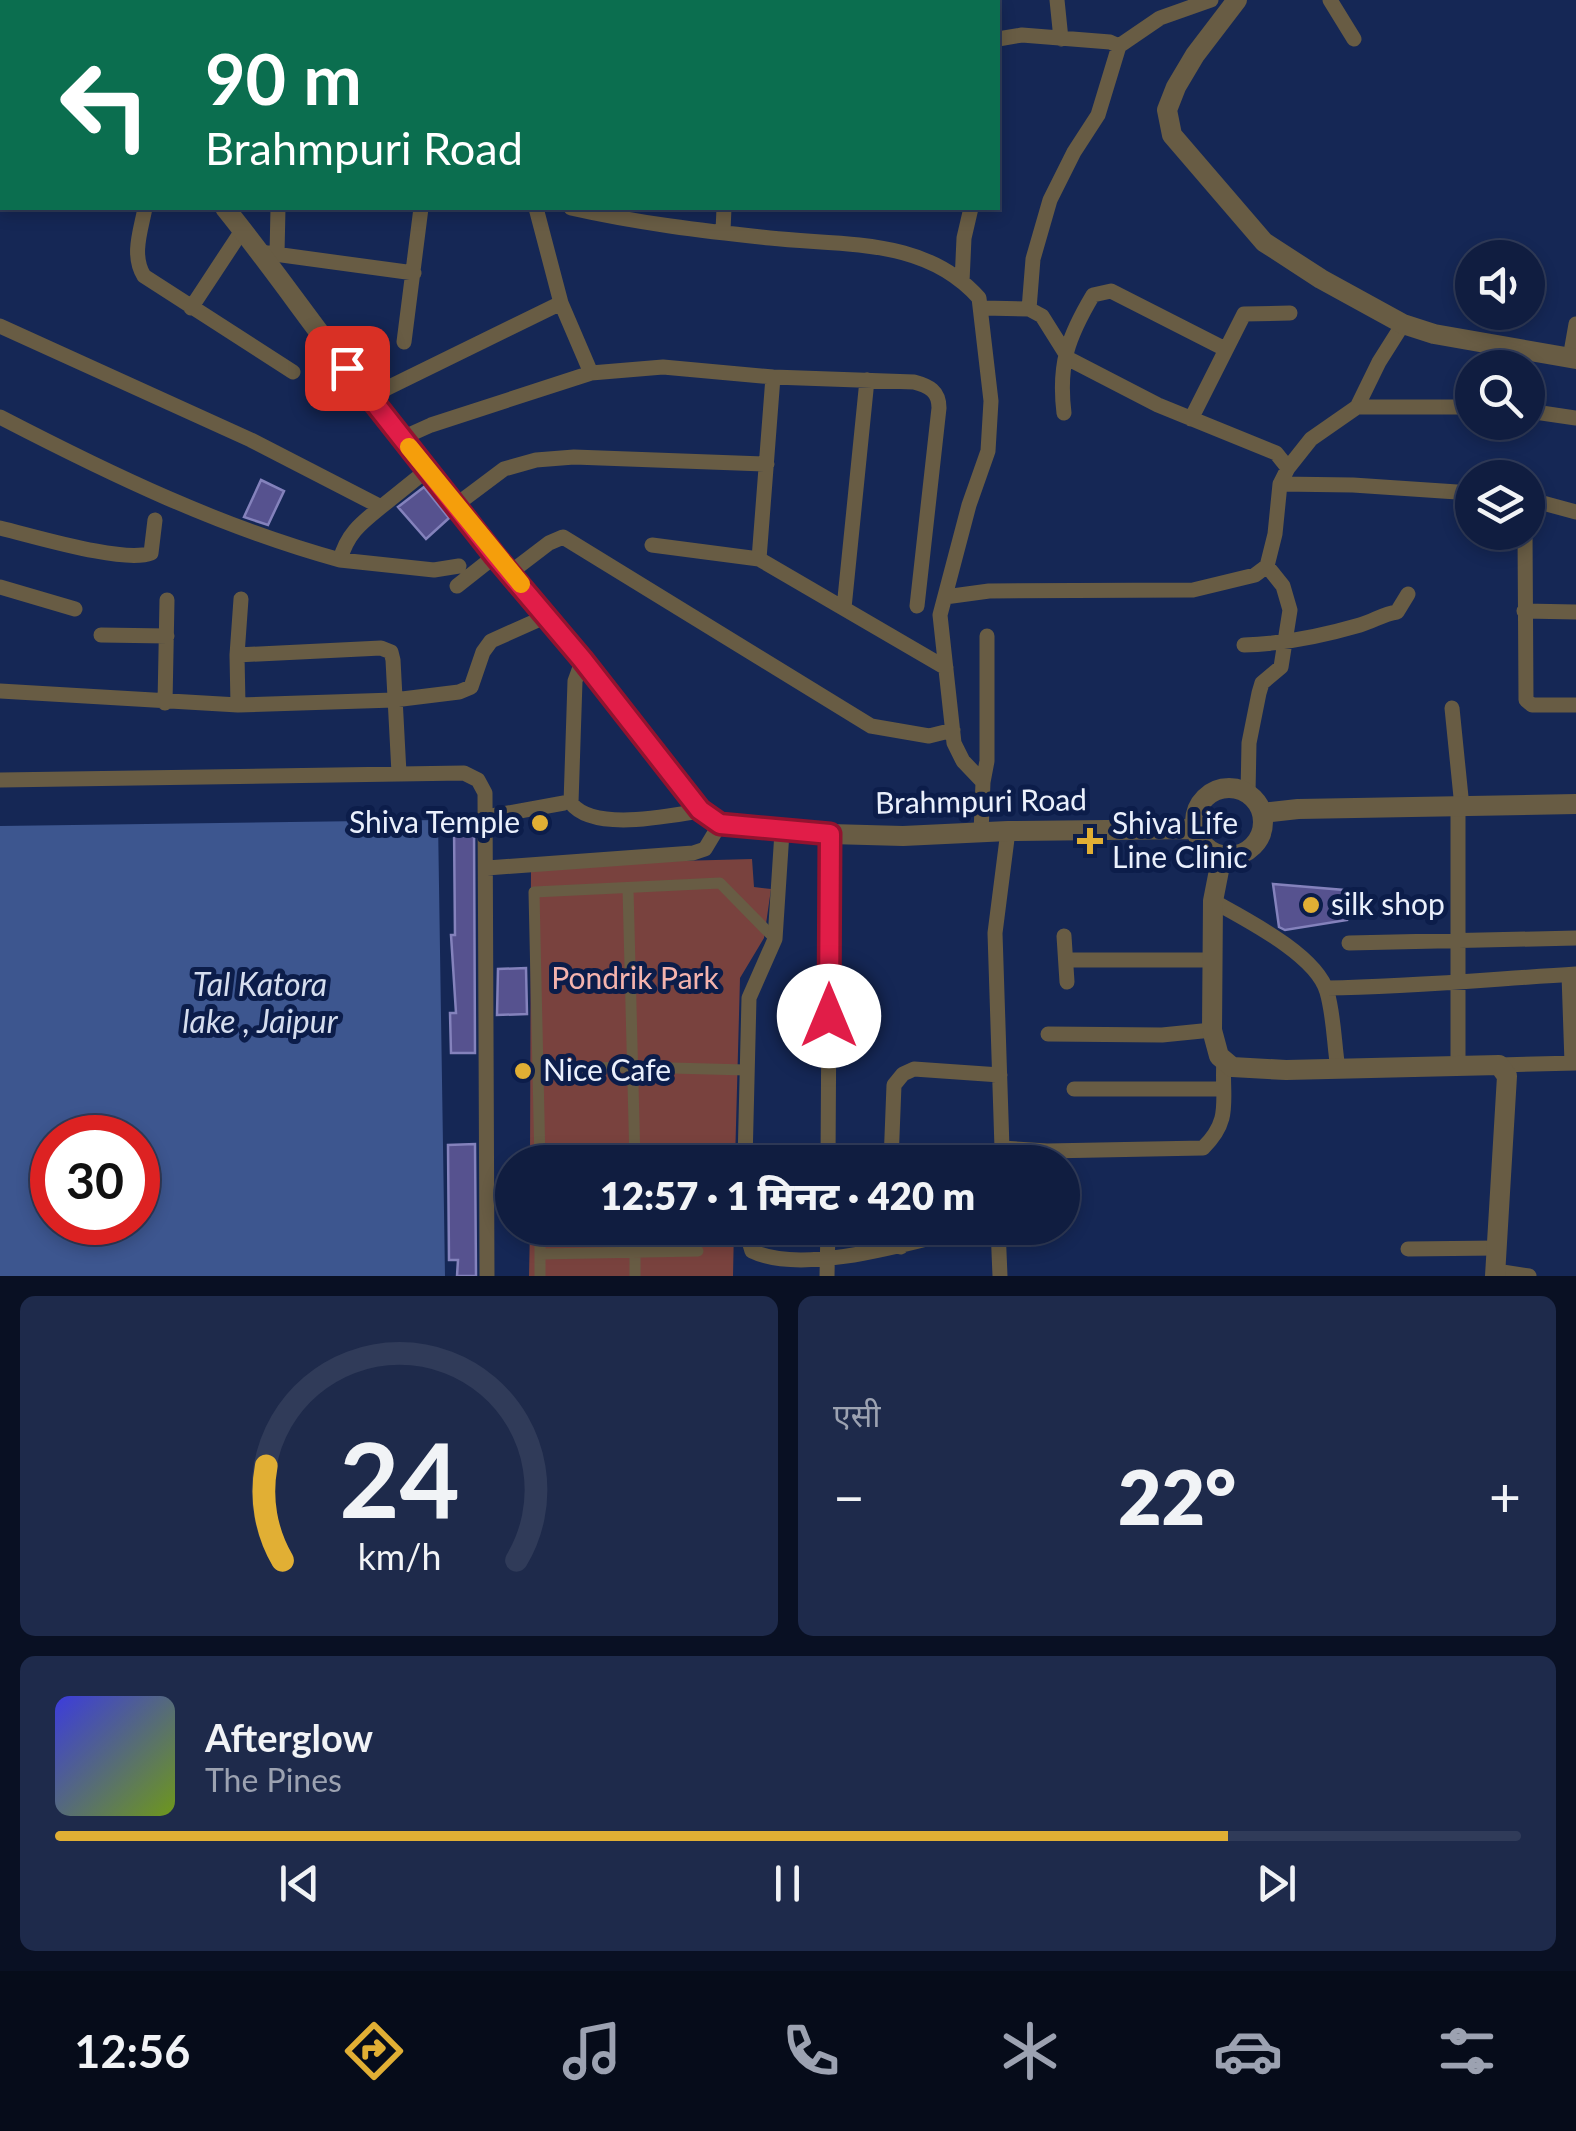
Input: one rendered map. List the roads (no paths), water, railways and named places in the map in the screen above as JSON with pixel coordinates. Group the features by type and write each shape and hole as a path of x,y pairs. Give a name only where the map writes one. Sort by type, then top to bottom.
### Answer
{"street":[{"path":"1030,309 1033,260 1050,200 1098,115 1119,46 1160,18 1211,0"},
{"path":"1238,0 1195,55 1167,110 1172,135 1264,242 1402,324 1434,334 1573,358 1576,324"},
{"path":"1330,0 1354,40"},
{"path":"1055,1 1061,38"},
{"path":"1000,38 1022,35 1119,46"},
{"path":"146,210 137,252 139,267 156,286 293,372"},
{"name":"Brahmpuri Road","path":"227,210 269,253 369,398 495,556 582,659 700,810 720,824 830,834 1196,829"},
{"path":"278,210 269,253 414,272"},
{"path":"404,342 421,210"},
{"path":"537,210 561,303 591,373"},
{"path":"592,210 647,225 863,244 920,256 980,298 991,401 988,452 969,505 940,615 953,730 963,762 983,782"},
{"path":"647,225 648,210"},
{"path":"723,231 724,210"},
{"path":"962,282 964,238 971,210"},
{"path":"191,308 243,230"},
{"path":"1064,413 1060,383 1065,350 1093,294 1111,291 1225,349"},
{"path":"369,398 561,303"},
{"path":"983,308 1030,309 1042,316 1069,359 1191,419 1276,453 1288,468"},
{"path":"1191,419 1244,314 1290,314"},
{"path":"944,597 989,591 1194,590 1254,576 1268,566 1280,484 1288,468 1311,439 1358,407 1402,324"},
{"path":"0,326 234,432 381,507"},
{"path":"402,438 591,373 662,367 929,386 939,399 917,606"},
{"path":"759,560 773,377"},
{"path":"844,608 868,380"},
{"path":"1358,407 1455,407"},
{"path":"1545,413 1576,418"},
{"path":"0,418 182,506 280,544 340,560 434,570 459,566"},
{"path":"456,505 504,470 536,460 574,457 767,464"},
{"path":"340,560 353,529 428,470"},
{"path":"1280,484 1455,493"},
{"path":"1545,504 1576,512"},
{"path":"0,528 98,551 143,556 150,553 155,520"},
{"path":"511,572 563,537 871,726 929,736 953,730"},
{"path":"652,546 759,560 946,668"},
{"path":"1525,550 1526,700 1532,705 1576,705"},
{"path":"457,586 495,556"},
{"path":"1248,794 1248,743 1259,693 1262,683 1281,666 1290,610 1283,586 1268,566"},
{"path":"0,587 75,609"},
{"path":"1244,645 1284,644 1362,625 1382,614 1397,612 1408,594"},
{"path":"238,705 240,599"},
{"path":"165,703 168,600"},
{"path":"1524,611 1576,612"},
{"path":"0,691 238,705 394,700 459,692 470,687 482,652 491,641 547,616"},
{"path":"101,635 166,636"},
{"path":"982,833 987,761 986,636"},
{"path":"237,654 381,648 390,652 398,773"},
{"path":"582,659 575,681 571,803 578,812 604,819 700,810"},
{"path":"1452,708 1460,807 1458,1066"},
{"path":"0,780 398,773 464,773 478,780 486,793 487,1276"},
{"path":"1222,788 1236,788 1248,794 1262,814 1260,836 1254,846 1234,856 1222,856 1205,846 1196,829 1196,816 1210,794 1222,788"},
{"path":"486,818 564,803"},
{"path":"1262,814 1298,809 1576,804"},
{"path":"487,868 693,853 705,848 720,824"},
{"path":"1000,1145 995,933 1008,831"},
{"path":"746,1145 749,998 774,939 782,832"},
{"path":"828,1145 830,834"},
{"path":"1222,856 1213,902 1212,1030 1218,1056 1232,1067 1574,1064 1572,974 1405,987 1326,988"},
{"path":"540,1145 534,892 720,883 774,939"},
{"path":"628,888 635,1145"},
{"path":"1213,902 1266,932 1307,964 1326,988 1338,1069"},
{"path":"1064,936 1067,982"},
{"path":"1348,943 1576,938"},
{"path":"1066,960 1211,960"},
{"path":"1048,1034 1162,1035 1212,1030"},
{"path":"1080,1150 1203,1148 1220,1132 1224,1118 1224,1060"},
{"path":"1499,1064 1507,1076 1508,1088 1496,1274 1529,1276"},
{"path":"538,1069 746,1070"},
{"path":"892,1145 894,1086 902,1074 914,1069 1000,1075"},
{"path":"1074,1089 1222,1089"},
{"path":"540,1245 540,1276"},
{"path":"634,1276 635,1245"},
{"path":"750,1245 765,1260 827,1269 909,1245"},
{"path":"999,1245 1000,1276"},
{"path":"1408,1249 1496,1248"},
{"path":"540,1254 698,1251"}],"water":[{"name":"Tal Katora lake , Jaipur","path":"438,820 445,1276 0,1276 0,826"}],"place":[{"name":"Shiva Temple","path":"540,823"},
{"name":"Shiva Life Line Clinic","path":"1090,841"},
{"name":"silk shop","path":"1311,905"},
{"name":"Nice Cafe","path":"523,1071"}],"park label":[{"name":"Pondrik Park","path":"635,979"}]}
